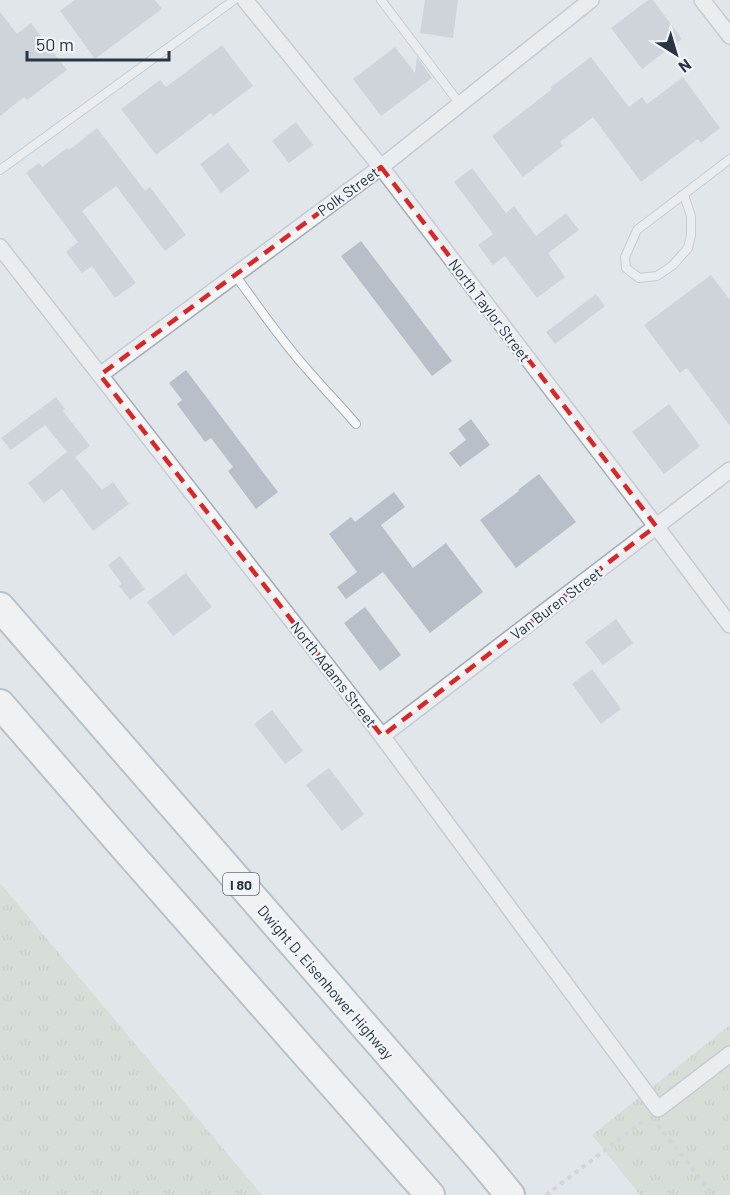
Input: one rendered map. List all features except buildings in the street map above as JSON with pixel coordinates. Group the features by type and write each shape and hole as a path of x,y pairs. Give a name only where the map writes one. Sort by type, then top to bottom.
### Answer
{"highway":[{"name":"Dwight D. Eisenhower Highway","path":"0,607 510,1195"},
{"path":"0,704 430,1195"}],"street":[{"name":"North Taylor Street","path":"245,0 381,167 730,626"},
{"name":"Polk Street","path":"100,375 381,167 591,0"},
{"path":"702,0 730,36"},
{"name":"North Adams Street","path":"0,247 382,736 654,1112"},
{"name":"Van Buren Street","path":"382,736 730,470"},
{"path":"654,1112 730,1054"}],"lane":[{"path":"0,170 234,0"},
{"path":"381,0 460,104"},
{"path":"684,195 691,216 688,248 673,265 657,276 639,278 626,267 625,257 637,230 730,159"},
{"path":"235,275 306,368 356,424"}],"path":[{"path":"546,1195 654,1112 713,1195"}],"highlighted area":[{"path":"381,167 656,526 382,736 100,375"}],"green space":[{"path":"0,883 262,1195 0,1195"},
{"path":"730,1025 730,1195 640,1195 592,1135"}]}
